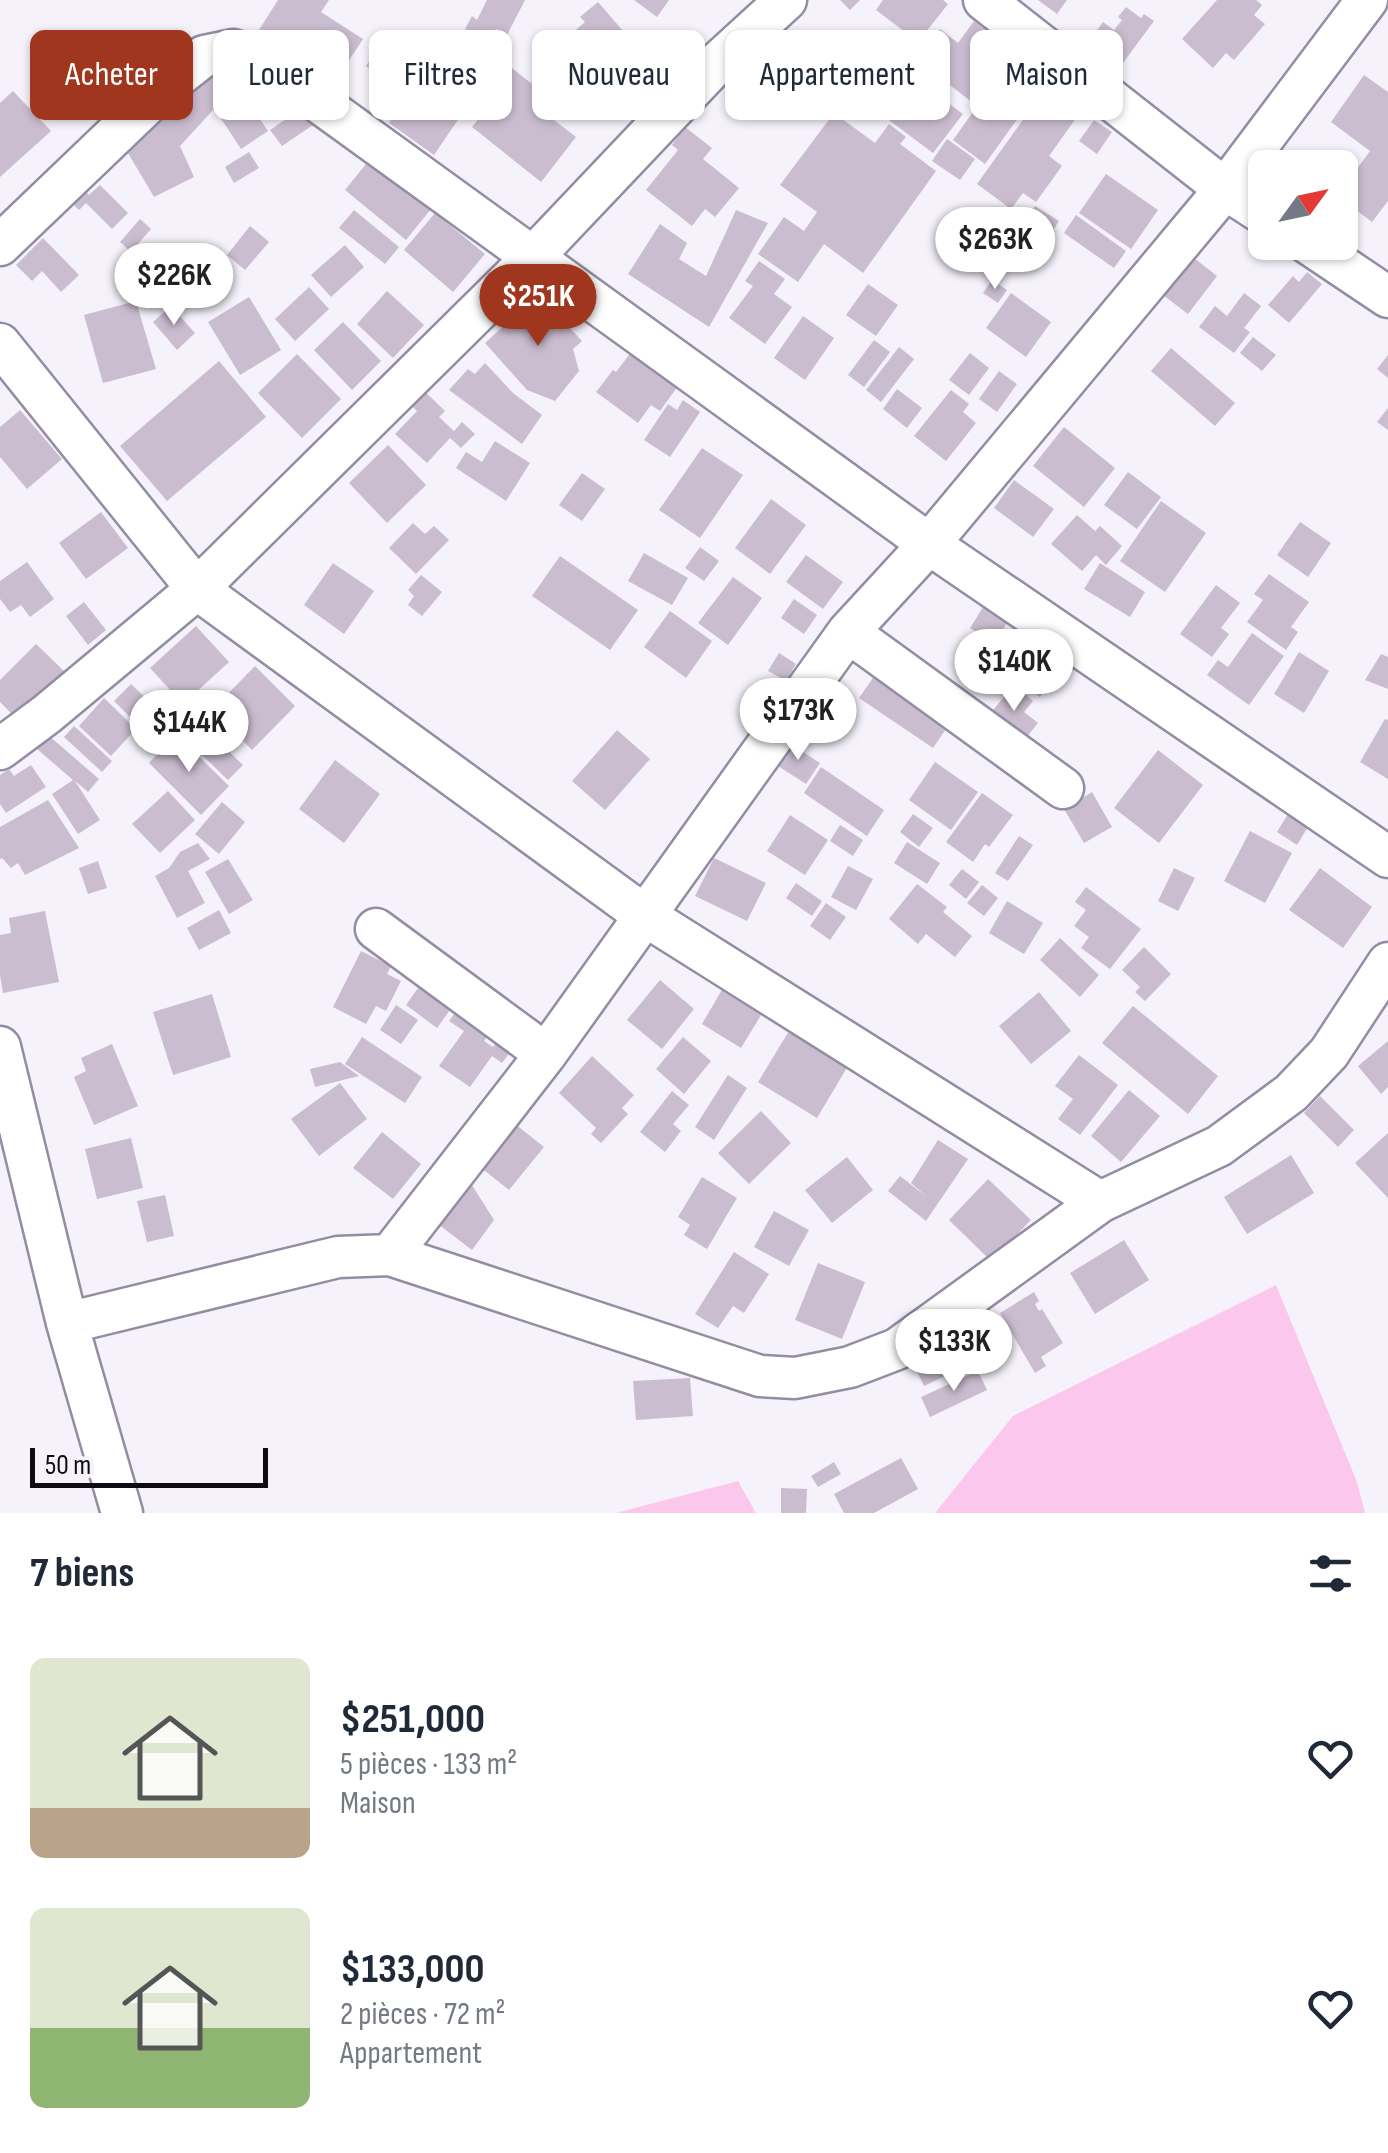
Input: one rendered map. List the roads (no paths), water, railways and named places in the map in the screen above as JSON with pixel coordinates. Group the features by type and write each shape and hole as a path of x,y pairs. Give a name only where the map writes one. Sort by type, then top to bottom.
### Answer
{"street":[{"path":"0,749 198,589 532,258 717,63 786,0"},
{"path":"984,0 1248,204"},
{"path":"390,1256 546,1054 848,632 929,544 1226,189 1367,0"},
{"path":"0,245 167,85 204,56 233,50 258,58 929,544 1388,857"},
{"path":"1333,260 1388,297"},
{"path":"0,344 198,589 644,916 1100,1202"},
{"path":"848,632 1063,788"},
{"path":"376,929 546,1054"},
{"path":"67,1323 338,1257 390,1256 760,1376 795,1378 850,1367 897,1349 1100,1202 1219,1146 1291,1093 1329,1053 1388,963"},
{"path":"0,1047 67,1323 122,1513"}]}
